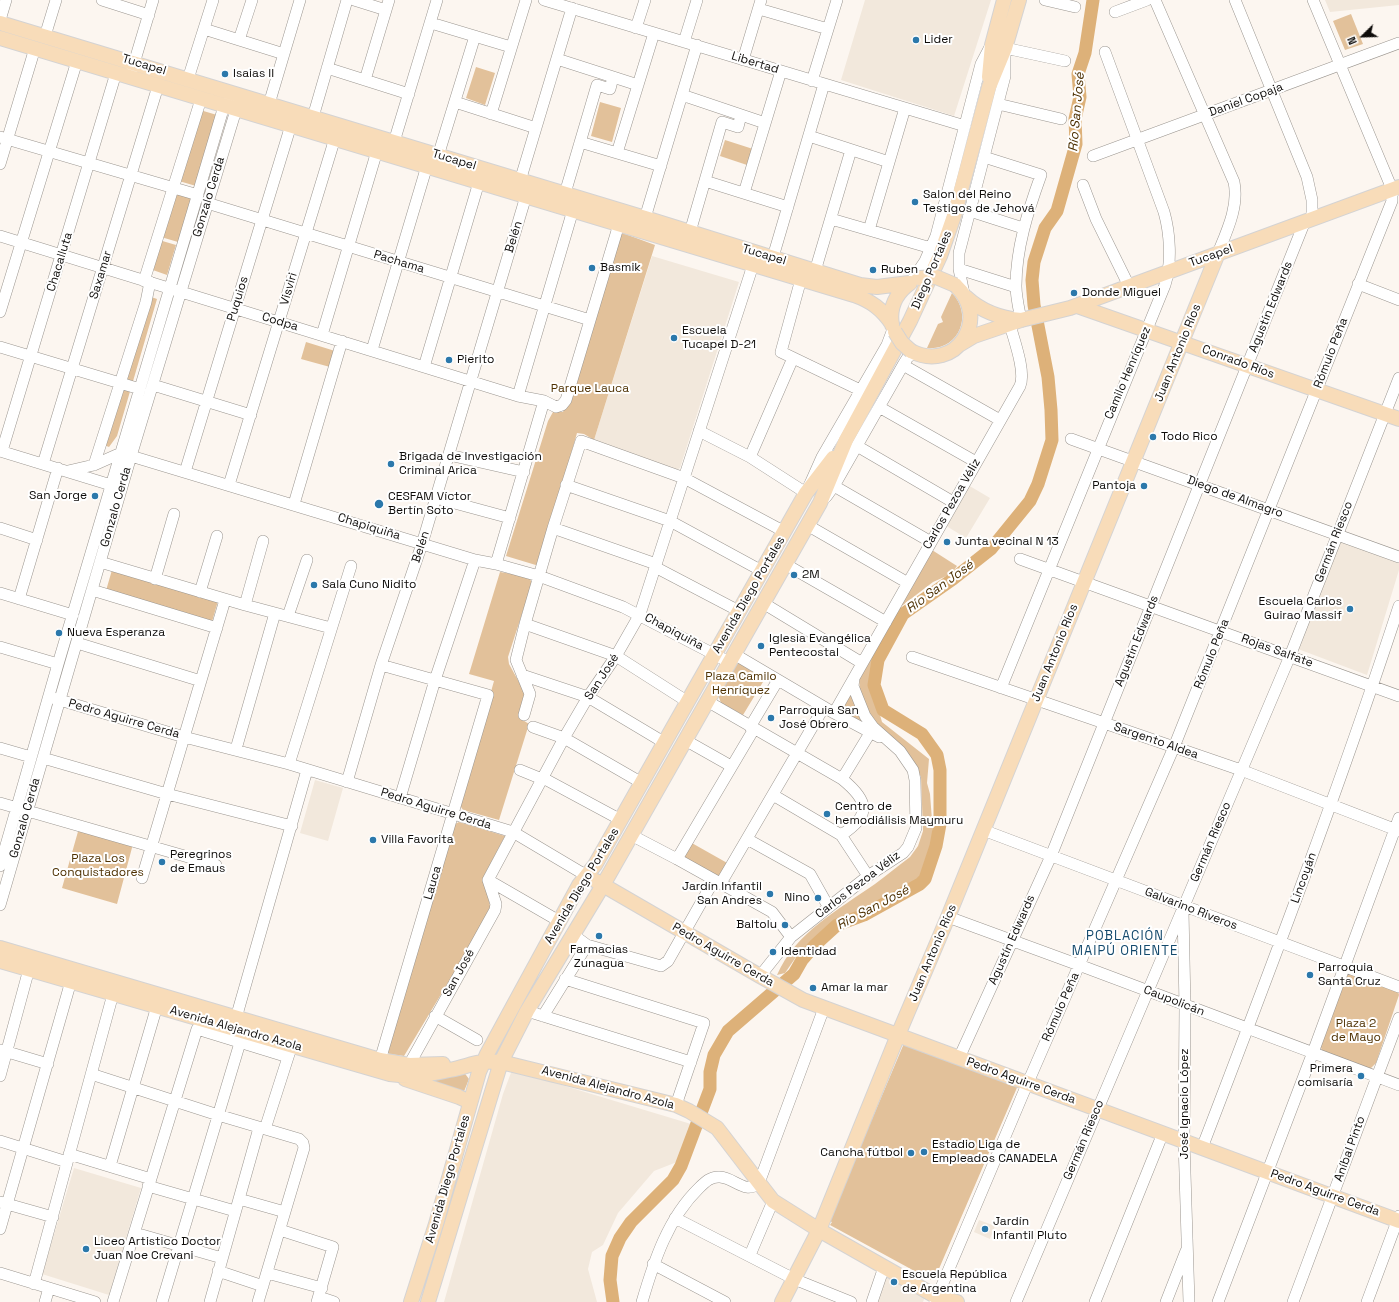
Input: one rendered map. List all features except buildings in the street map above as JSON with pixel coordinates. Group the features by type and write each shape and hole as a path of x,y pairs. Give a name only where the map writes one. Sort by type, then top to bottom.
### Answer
{"main road":[{"name":"Diego Portales","path":"989,87 992,45 1004,0"},
{"name":"Diego Portales","path":"820,503 851,443 935,267 954,216 989,87 1006,48 1019,0"},
{"name":"Tucapel","path":"0,21 394,142 432,158 479,182 526,196 645,218 773,257 809,277 869,301 884,312 893,328"},
{"name":"Tucapel","path":"0,38 377,151 432,158 520,181 566,204 619,224 753,265 809,277 866,286 884,287 913,281"},
{"name":"Tucapel","path":"959,345 974,336 1020,321 1077,306 1395,188"},
{"name":"Juan Antonio Ríos","path":"782,1302 819,1230 1218,253"},
{"path":"936,277 961,292 970,307 971,319 968,330 959,345 947,353 938,356 929,356 913,352 902,343 893,328 892,311 895,299 900,292 913,281 936,277"},
{"name":"Tucapel","path":"961,292 979,308 991,314 1020,321"},
{"name":"Conrado Ríos","path":"1077,306 1399,419"},
{"name":"Diego Portales","path":"806,493 851,443"},
{"name":"Avenida Diego Portales","path":"411,1302 436,1224 470,1102 478,1062 579,884 595,865 621,820 806,493"},
{"name":"Avenida Diego Portales","path":"428,1302 501,1062 527,1012 572,934 603,885 820,503"},
{"name":"Pedro Aguirre Cerda","path":"587,876 765,979 798,997 824,1008 1266,1172 1398,1219"},
{"name":"Avenida Alejandro Azola","path":"0,948 238,1030"},
{"name":"Avenida Alejandro Azola","path":"0,961 292,1046 413,1076 451,1070 478,1062"},
{"name":"Avenida Alejandro Azola","path":"383,1068 409,1065 501,1062 520,1065 676,1105 689,1110 717,1128 737,1152 773,1201 819,1230 884,1267 936,1300 957,1302"},
{"path":"383,1068 470,1102"}],"street":[{"path":"0,21 6,0"},
{"path":"45,36 56,0"},
{"path":"102,0 149,15"},
{"path":"130,77 153,0"},
{"path":"188,79 213,0"},
{"path":"239,40 252,0"},
{"path":"269,104 300,0"},
{"path":"296,127 309,124 313,117 347,0"},
{"path":"354,0 388,5 365,80"},
{"path":"394,142 438,0"},
{"path":"491,114 526,0"},
{"name":"Libertad","path":"547,0 965,126"},
{"path":"636,28 645,0"},
{"path":"684,42 697,0"},
{"path":"812,81 837,0"},
{"path":"1045,0 1075,7"},
{"path":"1115,12 1147,0"},
{"name":"Juan Antonio Ríos","path":"1155,0 1235,188 1234,206 1218,253"},
{"name":"Agustín Edwards","path":"959,1058 1051,856 1200,484 1309,220 1310,188 1307,177 1235,0"},
{"path":"1313,0 1340,65 1395,188"},
{"path":"743,60 760,4 828,29"},
{"path":"520,181 572,8"},
{"path":"431,23 511,47"},
{"path":"204,29 284,54"},
{"path":"617,153 654,33"},
{"path":"372,350 398,262 432,158 455,102 475,36"},
{"name":"Daniel Copaja","path":"1093,156 1399,43"},
{"path":"645,218 697,45"},
{"name":"Diego Portales","path":"913,281 936,236 982,64 992,45"},
{"path":"0,164 4,138 35,48"},
{"path":"1006,48 1065,61"},
{"name":"Diego Portales","path":"961,292 959,269 960,253 998,104 1006,67 1006,48"},
{"name":"Camilo Henríquez","path":"1001,688 1097,448 1165,285 1168,272 1166,220 1106,52"},
{"path":"557,59 638,85"},
{"path":"0,312 76,61"},
{"path":"327,68 409,94"},
{"path":"744,193 781,71"},
{"name":"Chacalluta","path":"1,451 31,357 116,73"},
{"path":"518,396 544,306 580,142 597,85 610,89 613,77"},
{"path":"773,257 824,84"},
{"name":"Saxamar","path":"43,464 158,86"},
{"path":"682,95 765,123"},
{"path":"230,108 232,98 244,96"},
{"path":"94,465 146,302 147,282 201,99"},
{"path":"455,102 536,128"},
{"path":"998,104 1061,119"},
{"name":"Gonzalo Cerda","path":"0,906 22,809 31,757 48,697 111,485 126,454 153,385 198,195 230,108"},
{"name":"Gonzalo Cerda","path":"0,866 43,758 100,562 140,390 207,203 230,108"},
{"path":"869,230 905,108"},
{"path":"690,232 722,122 738,127 741,115"},
{"name":"Puquios","path":"185,472 262,220 296,127"},
{"path":"809,136 889,162"},
{"path":"4,138 198,195"},
{"name":"Visviri","path":"229,485 335,138"},
{"path":"580,142 661,166"},
{"path":"852,150 831,219 781,352 860,390"},
{"path":"322,335 377,151"},
{"name":"Carlos Pezoa Véliz","path":"834,713 1022,380 1020,321 1016,287 1023,228 1041,175 984,157"},
{"path":"705,181 788,207"},
{"path":"424,367 479,182"},
{"path":"1083,185 1096,219 1129,286"},
{"name":"Rómulo Peña","path":"936,1300 1028,1083 1174,747 1222,631 1392,201 1395,188"},
{"name":"Belén","path":"347,782 381,664 422,544 526,196"},
{"name":"Pachama","path":"207,203 590,320"},
{"path":"970,211 1023,228"},
{"path":"831,219 931,248"},
{"path":"590,320 619,224"},
{"name":"Codpa","path":"0,236 518,396 544,401 554,407 560,406 566,400 590,320"},
{"name":"San José","path":"409,1065 495,910 496,904 488,880 564,738 588,697 616,656 640,614 753,265"},
{"path":"959,269 1016,287"},
{"path":"1358,284 1399,300"},
{"path":"699,431 750,457 806,493 822,457 886,345 893,328"},
{"path":"294,504 342,341"},
{"path":"0,348 140,390"},
{"name":"Diego Portales","path":"820,503 834,486 851,443 879,407 903,365 913,352"},
{"path":"750,457 794,358"},
{"path":"903,365 1000,420"},
{"name":"Germán Riesco","path":"1016,1302 1147,990 1290,656 1399,378"},
{"path":"153,385 251,415"},
{"path":"496,564 544,401"},
{"path":"879,407 976,462"},
{"name":"Diego de Almagro","path":"1071,439 1134,460 1399,557"},
{"path":"524,715 530,694 516,661 524,624 566,485 581,441 684,478 784,532"},
{"path":"851,443 953,502"},
{"path":"1,451 111,485"},
{"path":"63,470 94,465 126,454"},
{"name":"Chapiquiña","path":"126,454 475,560 496,564 539,576 640,614 715,654 732,658 778,680 834,713 889,742"},
{"path":"449,455 524,472"},
{"path":"19,599 37,540 63,470"},
{"path":"566,485 670,521 762,571"},
{"path":"834,486 931,542"},
{"path":"436,498 510,518"},
{"path":"155,578 174,514"},
{"path":"807,524 908,583"},
{"path":"0,528 37,540"},
{"path":"553,528 656,565 739,611"},
{"path":"200,592 217,536"},
{"path":"245,606 263,541"},
{"name":"Rojas Salfate","path":"1020,559 1085,581 1399,696"},
{"path":"288,616 307,560"},
{"path":"400,798 435,680 475,560"},
{"path":"100,562 245,606 331,628"},
{"path":"785,564 886,622"},
{"path":"289,764 350,566"},
{"path":"92,590 217,628"},
{"path":"0,593 72,615"},
{"path":"142,878 225,600"},
{"path":"763,603 862,663"},
{"name":"Lincoyán","path":"1202,1148 1281,943 1331,805 1399,606"},
{"path":"236,749 275,613"},
{"path":"524,624 616,656 688,702"},
{"path":"76,643 201,680"},
{"path":"0,646 58,664"},
{"name":"Sargento Aldea","path":"912,657 1241,770 1397,830"},
{"path":"381,664 435,680"},
{"path":"522,674 588,697 665,743"},
{"name":"Carlos Pezoa Véliz","path":"765,979 791,937 828,906 868,876 903,853 908,847 916,828 915,780 913,770 900,751 873,727 865,716 853,686 854,677"},
{"name":"Lauca","path":"383,1068 488,695 435,680"},
{"path":"677,859 731,766 778,680"},
{"name":"Pedro Aguirre Cerda","path":"48,697 184,737 236,749 289,764 513,832 587,876"},
{"path":"708,701 842,779 857,793 864,806 861,820 841,835"},
{"path":"572,934 587,945 661,966 665,964 717,881 747,839 824,707"},
{"path":"533,727 564,738 642,783"},
{"path":"842,779 870,733"},
{"path":"685,740 731,766"},
{"path":"0,748 31,757"},
{"path":"43,758 167,794 292,826"},
{"path":"162,1302 218,1116 238,1030 307,770"},
{"path":"520,770 542,778 621,820"},
{"path":"773,795 841,835 868,876"},
{"path":"0,803 216,866"},
{"path":"1218,1302 1266,1172 1397,830 1399,818"},
{"name":"Galvarino Riveros","path":"983,830 1399,987"},
{"path":"631,836 677,859 772,912 791,937"},
{"path":"747,839 810,874 828,906"},
{"path":"488,880 559,921"},
{"name":"José Ignacio López","path":"1183,906 1185,1006 1184,1141 1189,1302"},
{"name":"Caupolicán","path":"948,917 1080,964 1185,1006 1399,1085"},
{"path":"543,1016 587,945"},
{"path":"0,1076 4,1051 29,969"},
{"path":"565,979 704,1023 676,1105"},
{"path":"0,1229 4,1203 24,1148 71,981"},
{"path":"34,1284 113,994"},
{"path":"110,1166 157,1006"},
{"path":"642,1302 653,1264 684,1202 705,1182 715,1177 726,1178 746,1188 752,1187 759,1183 824,1008"},
{"path":"527,1012 691,1062"},
{"path":"435,1016 477,1040"},
{"name":"Aníbal Pinto","path":"1293,1302 1399,1018"},
{"path":"113,1302 197,1029 238,1030"},
{"path":"210,1302 239,1198 292,1046"},
{"path":"4,1051 48,1064"},
{"path":"91,1074 218,1116 299,1139 303,1143 304,1148 258,1302"},
{"path":"1095,1302 1163,1133"},
{"path":"0,1141 24,1148 110,1166 193,1199 235,1211"},
{"path":"239,1198 285,1212"},
{"path":"750,1255 773,1201"},
{"path":"4,1203 53,1217"},
{"path":"675,1218 794,1278 851,1302"},
{"path":"1368,1302 1398,1219"},
{"path":"280,1230 333,1247 319,1296"},
{"path":"135,1233 222,1258"},
{"path":"1166,1302 1188,1247"},
{"path":"653,1264 720,1301"},
{"path":"872,1302 884,1267"},
{"path":"218,1271 263,1286"},
{"path":"0,1273 95,1302"},
{"path":"267,1273 334,1302"},
{"path":"45,1302 49,1288"}],"shaded area":[{"name":"Lider","path":"865,0 991,0 954,116 841,80"},
{"path":"1325,0 1399,0 1399,5 1330,12"},
{"name":"Escuela Tucapel D-21","path":"652,256 739,282 680,468 676,470 594,440"},
{"path":"968,485 990,498 966,538 943,524"},
{"name":"Escuela Carlos Guirao Massif","path":"1339,541 1399,563 1399,570 1367,675 1298,649"},
{"path":"315,780 343,788 328,841 300,833"},
{"path":"512,1070 691,1124 677,1162 654,1171 618,1213 603,1245 592,1252 588,1269 597,1302 444,1302 503,1094"},
{"name":"Liceo Artistico Doctor Juan Noe Crevani","path":"74,1168 141,1188 109,1295 42,1274"},
{"name":"Jardín Infantil Pluto","path":"979,1220 995,1226 990,1239 974,1232"},
{"name":"Escuela República de Argentina","path":"886,1270 926,1294 923,1302 874,1302"}],"green space":[{"path":"1351,14 1363,44 1345,50 1333,21"},
{"path":"476,67 495,73 485,105 466,98"},
{"path":"600,102 621,108 612,142 591,136"},
{"path":"200,110 217,115 196,186 179,181"},
{"path":"725,140 753,149 747,165 720,156"},
{"path":"175,189 193,195 178,242 161,237"},
{"name":"Parque Lauca","path":"620,232 655,245 594,440 584,434 577,433 539,566 506,556 548,421 553,412 563,412"},
{"path":"159,240 176,245 167,275 150,269"},
{"path":"952,293 959,302 962,312 962,321 959,330 954,338 947,344 927,348 938,324 943,322 941,317"},
{"path":"143,294 157,299 117,436 109,447 99,443"},
{"path":"306,342 335,351 330,367 301,359"},
{"path":"932,550 957,566 951,574 933,582 899,608"},
{"path":"112,570 218,601 211,625 105,594"},
{"path":"500,572 529,577 532,583 508,657 509,664 525,693 518,717 529,724 499,820 463,810 459,804 494,681 469,674"},
{"path":"875,649 879,650 872,669 873,690 882,722 929,759 927,783 930,794 933,833 925,873 914,884 904,887 875,908 855,914 829,931 796,957 785,973 777,975 795,946 819,923 875,884 910,857 918,846 923,831 921,777 913,761 872,719 860,690 859,677"},
{"name":"Plaza Camilo Henríquez","path":"739,661 766,677 743,715 721,703 717,692 731,665"},
{"path":"849,691 867,727 838,711"},
{"path":"459,822 505,836 484,876 491,911 404,1056 389,1054 386,1049 453,825"},
{"name":"Plaza Los Conquistadores","path":"79,828 133,844 117,904 62,888"},
{"path":"690,842 729,864 718,878 680,858"},
{"name":"Plaza 2 de Mayo","path":"1351,973 1398,991 1399,995 1376,1063 1370,1069 1322,1051 1320,1044 1346,976"},
{"name":"Estadio Liga de Empleados CANADELA","path":"905,1041 1019,1083 935,1278 931,1280 830,1225 832,1222 829,1221"},
{"path":"463,1071 469,1079 463,1094 422,1080"}],"waterway":[{"name":"Río San José","path":"613,1302 610,1280 612,1256 620,1238 631,1222 673,1180 681,1166 710,1089 710,1072 714,1055 728,1031 794,974 802,960 815,945 837,925 864,915 920,884 925,879 936,846 940,824 940,770 937,755 922,734 883,710 874,685 878,660 903,614 953,579 991,549 1030,501 1038,484 1052,440 1048,377 1034,305 1032,280 1034,262 1045,228 1057,211 1076,144 1075,119 1080,97 1078,74 1085,53 1093,0"}],"place":[{"name":"Lider","path":"916,40"},
{"name":"Isaias II","path":"225,74"},
{"name":"Salon del Reino Testigos de Jehová","path":"915,202"},
{"name":"Basmik","path":"592,268"},
{"name":"Ruben","path":"873,270"},
{"name":"Donde Miguel","path":"1074,293"},
{"name":"Escuela Tucapel D-21","path":"674,338"},
{"name":"Pierito","path":"449,360"},
{"name":"Todo Rico","path":"1153,437"},
{"name":"Brigada de Investigación Criminal Arica","path":"391,464"},
{"name":"Pantoja","path":"1144,486"},
{"name":"San Jorge","path":"95,496"},
{"name":"CESFAM Víctor Bertín Soto","path":"379,504"},
{"name":"Junta vecinal N 13","path":"947,542"},
{"name":"2M","path":"794,575"},
{"name":"Sala Cuno Nidito","path":"314,585"},
{"name":"Escuela Carlos Guirao Massif","path":"1350,609"},
{"name":"Nueva Esperanza","path":"59,633"},
{"name":"Iglesia Evangélica Pentecostal","path":"761,646"},
{"name":"Parroquia San José Obrero","path":"771,718"},
{"name":"Centro de hemodiálisis Maymuru","path":"827,814"},
{"name":"Villa Favorita","path":"373,840"},
{"name":"Peregrinos de Emaus","path":"162,862"},
{"name":"Jardín Infantil San Andres","path":"770,894"},
{"name":"Nino","path":"818,898"},
{"name":"Baltolu","path":"785,925"},
{"name":"Farmacias Zunagua","path":"599,936"},
{"name":"Identidad","path":"773,952"},
{"name":"Parroquia Santa Cruz","path":"1310,975"},
{"name":"Amar la mar","path":"813,988"},
{"name":"Primera comisaría","path":"1361,1076"},
{"name":"Estadio Liga de Empleados CANADELA","path":"924,1152"},
{"name":"Cancha fútbol","path":"911,1153"},
{"name":"Jardín Infantil Pluto","path":"985,1229"},
{"name":"Liceo Artistico Doctor Juan Noe Crevani","path":"86,1249"},
{"name":"Escuela República de Argentina","path":"894,1282"}],"district":[{"name":"POBLACIÓN MAIPÚ ORIENTE","path":"1125,944"}]}
